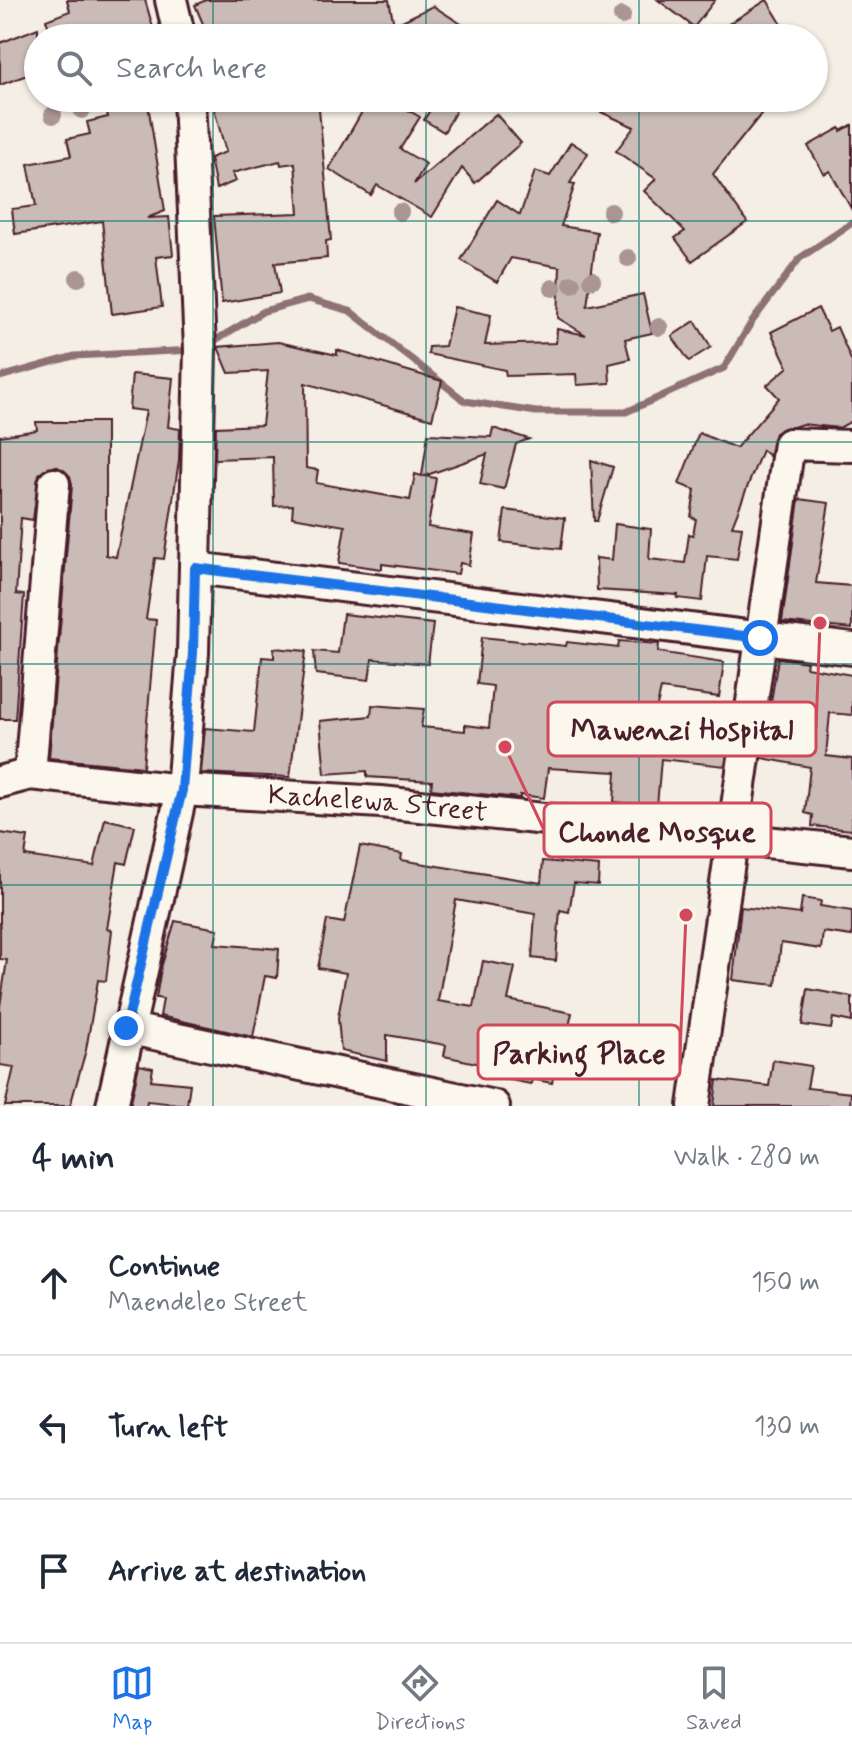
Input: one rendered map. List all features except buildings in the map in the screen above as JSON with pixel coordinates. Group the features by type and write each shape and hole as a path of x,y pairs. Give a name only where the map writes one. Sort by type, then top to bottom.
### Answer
{"street":[{"path":"171,0 177,24"},
{"path":"112,1106 126,1028 182,790 193,653 200,307 190,112"},
{"path":"694,1106 735,838 789,444 852,446"},
{"path":"30,774 54,484"},
{"path":"195,568 852,649"},
{"name":"Kachelewa Street","path":"0,782 30,774 182,790 381,802 852,851"},
{"path":"126,1028 494,1106"}],"waterway":[{"path":"209,344 264,311 308,299 350,311 465,401 536,412 626,412 724,368 751,323 800,258 852,223"},
{"path":"0,377 74,356 194,350"}],"place":[{"name":"Mawenzi Hospital","path":"820,623"},
{"name":"Chonde Mosque","path":"505,747"},
{"name":"Parking Place","path":"686,915"}],"route":[{"path":"126,1028 182,790 193,653 195,568 760,638"}]}
